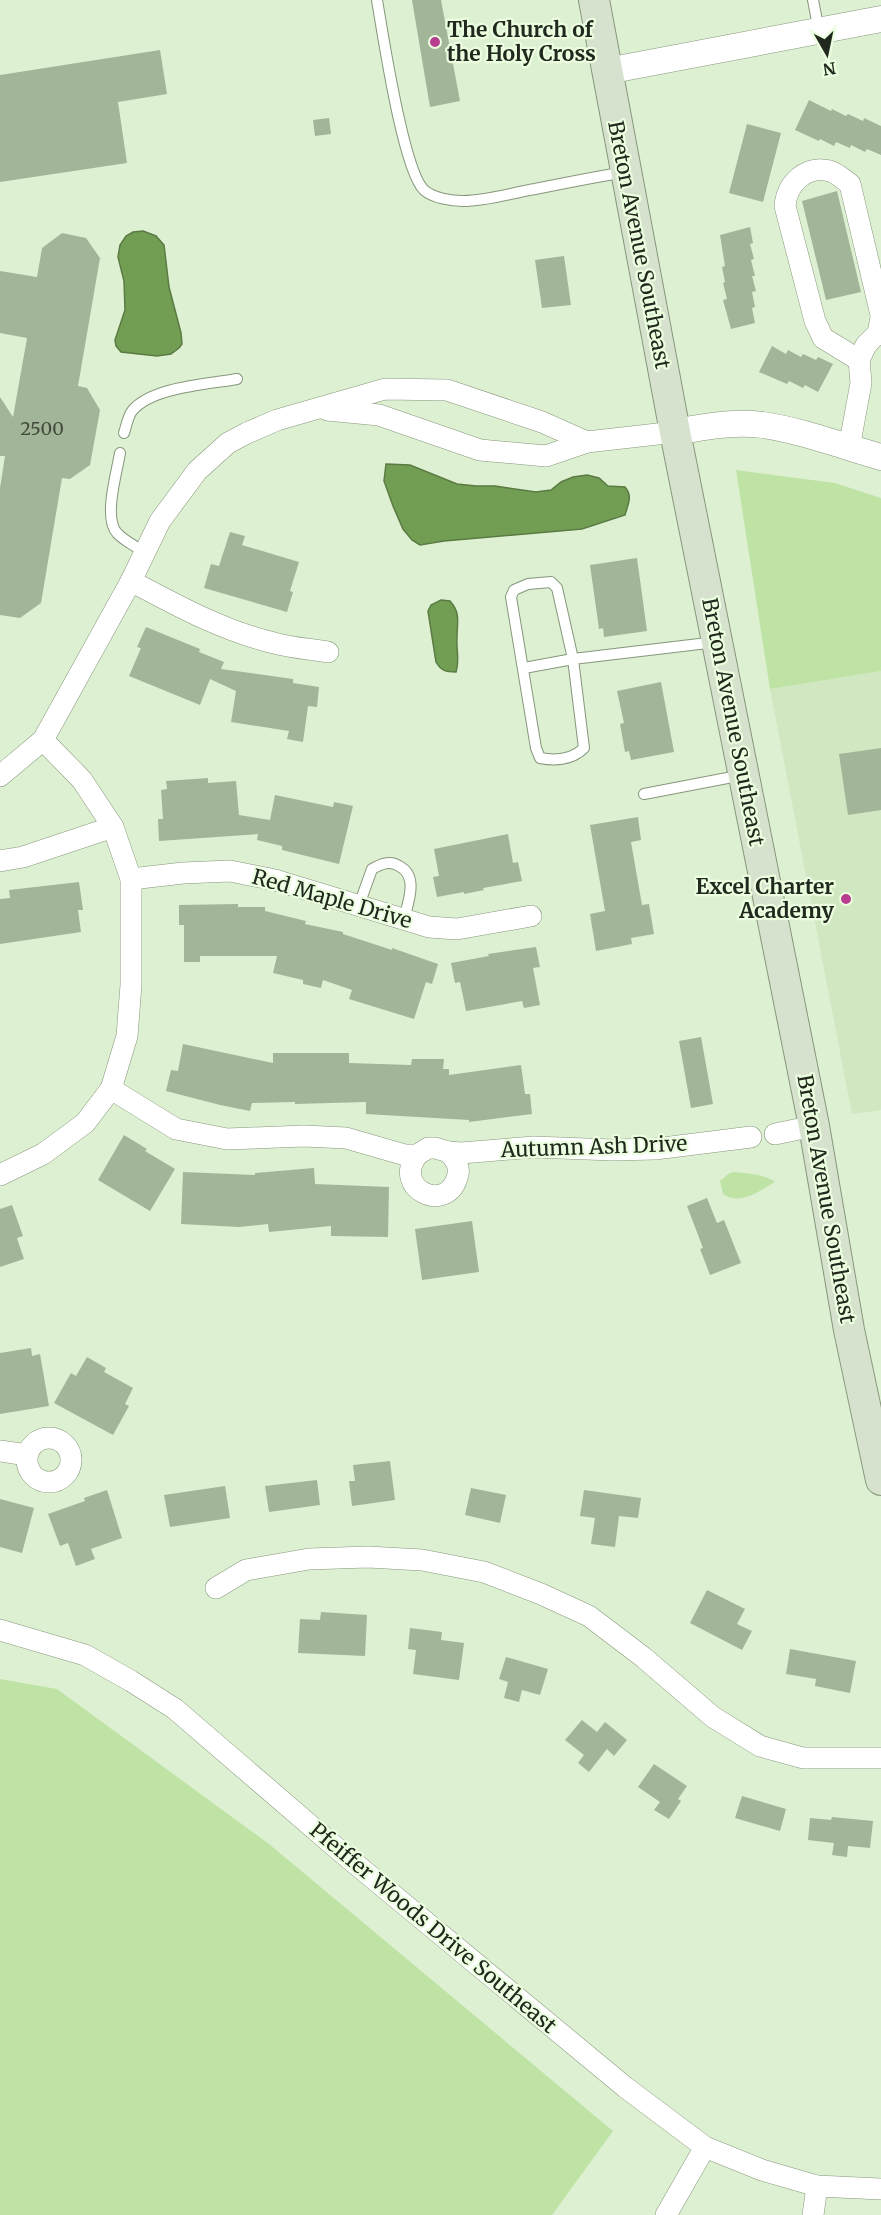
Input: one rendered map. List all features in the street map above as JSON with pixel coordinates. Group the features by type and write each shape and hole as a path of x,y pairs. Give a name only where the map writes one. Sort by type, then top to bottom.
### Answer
{"main road":[{"name":"Breton Avenue Southeast","path":"594,0 675,432 814,1126 849,1330 880,1471"}],"street":[{"path":"606,71 881,19"},
{"path":"849,448 861,383 859,360 866,345 878,333 881,316 850,184 833,172 817,170 804,174 794,183 786,197 785,207 814,321 823,338 859,360"},
{"path":"0,776 43,740 145,553 160,521 197,471 228,443 277,420 385,389 447,390 542,422 587,442"},
{"path":"312,409 379,415 480,450 546,456 587,442 710,426 762,425 797,432 881,457"},
{"path":"130,581 230,629 274,643 328,652"},
{"path":"0,1175 43,1154 85,1122 111,1089 127,1036 131,985 131,879 113,827 82,780 43,740"},
{"path":"0,861 23,857 113,827"},
{"name":"Red Maple Drive","path":"131,879 230,871 275,880 429,927 457,929 531,916"},
{"name":"Autumn Ash Drive","path":"111,1089 176,1129 227,1139 304,1136 346,1138 395,1154 417,1155 428,1148 435,1148 460,1157 534,1147 655,1149 751,1137"},
{"path":"775,1134 814,1126"},
{"path":"395,1154 411,1176 413,1183 424,1194 439,1195 453,1188 457,1181 460,1157"},
{"path":"411,1176 413,1161 417,1155"},
{"path":"0,1452 27,1455"},
{"path":"216,1588 246,1570 309,1559 368,1557 422,1560 484,1572 542,1594 589,1616 713,1717 760,1746 803,1758 881,1758"},
{"name":"Pfeiffer Woods Drive Southeast","path":"0,1630 85,1655 175,1709 340,1851 616,2080 705,2147 762,2170 817,2186 881,2189"},
{"path":"666,2215 705,2147"},
{"path":"813,2215 817,2186"}],"lane":[{"path":"377,0 405,146 412,171 424,190 442,199 462,201 499,197 625,172"},
{"path":"813,0 819,31"},
{"path":"124,433 132,412 150,398 169,391 237,379"},
{"path":"120,453 111,503 112,521 115,531 145,553"},
{"path":"551,582 557,588 573,659 584,748 569,758 553,760 540,758 536,748 512,597 514,590 528,584 551,582"},
{"path":"524,668 573,659 717,642"},
{"path":"644,794 743,775"},
{"path":"359,905 372,869 393,862 406,869 411,881 404,919"}],"shaded area":[{"path":"143,231 156,236 164,245 169,287 182,344 171,354 157,356 121,352 116,346 115,340 125,310 124,281 118,257 120,245 126,236 133,232"},
{"path":"386,464 410,465 457,484 495,486 536,492 551,490 561,482 573,477 587,475 599,478 608,486 625,487 629,500 625,515 582,529 420,545 412,540 403,529 393,506 384,481"},
{"path":"736,470 835,483 881,498 881,671 770,689"},
{"path":"441,600 450,601 457,614 456,672 444,670 436,662 428,611 431,605"},
{"name":"Excel Charter Academy","path":"881,671 881,1110 852,1114 770,689"},
{"path":"733,1172 749,1173 775,1182 743,1198 729,1197 723,1194 720,1181"},
{"path":"0,1679 57,1689 269,1844 613,2131 552,2215 0,2215"}],"building":[{"path":"412,0 441,0 460,101 430,107"},
{"path":"160,50 167,94 118,102 127,163 0,182 0,75"},
{"path":"809,100 831,111 832,109 846,116 848,114 863,121 864,118 881,126 881,155 867,149 865,152 851,145 850,148 836,142 834,146 795,130"},
{"path":"329,118 331,134 315,136 313,120"},
{"path":"747,124 781,133 763,202 729,193"},
{"path":"837,191 861,292 826,300 802,201"},
{"path":"750,227 753,243 750,244 754,259 751,260 755,276 752,276 756,291 752,292 755,323 731,329 723,300 727,299 723,283 725,282 722,267 725,266 720,235"},
{"path":"62,233 86,238 100,258 78,386 87,388 100,410 90,465 70,479 62,478 41,603 20,618 0,615 0,488 5,456 0,456 0,397 13,417 27,338 0,333 0,271 37,277 42,248"},
{"path":"564,256 571,305 542,308 535,260"},
{"path":"772,346 786,354 788,350 801,357 803,354 816,360 818,357 833,364 818,392 805,385 803,388 789,381 787,384 759,372"},
{"path":"230,532 245,536 242,545 299,562 290,591 293,592 287,612 204,588 211,564 219,566"},
{"path":"637,558 647,631 604,637 603,628 599,629 590,565"},
{"path":"146,627 200,649 199,652 224,662 221,669 293,679 293,683 319,687 317,707 308,706 303,742 287,739 289,731 231,722 236,691 210,679 200,705 129,676 141,648 137,647"},
{"path":"661,682 674,752 631,760 629,751 625,752 620,724 624,723 617,691"},
{"path":"881,748 881,810 848,815 839,754"},
{"path":"208,778 208,783 236,781 239,815 270,820 275,795 333,807 334,802 353,806 339,864 282,850 282,846 257,840 258,834 159,841 158,819 163,819 161,790 167,789 166,781"},
{"path":"638,817 641,840 631,842 642,905 649,904 654,934 631,938 632,944 596,951 590,914 605,911 590,825"},
{"path":"508,834 513,863 518,862 522,881 464,894 464,892 437,897 433,877 439,876 434,849"},
{"path":"79,882 83,910 78,910 81,932 0,944 0,899 10,898 9,890"},
{"path":"238,904 238,907 265,907 265,911 306,921 305,924 343,932 343,934 438,964 432,984 426,982 414,1019 349,999 352,990 323,980 321,988 303,984 303,980 273,973 277,956 200,956 200,962 184,962 184,925 179,925 179,905"},
{"path":"536,947 540,967 533,968 540,1005 524,1008 522,1001 466,1011 460,982 455,983 451,963 489,956 488,954"},
{"path":"701,1037 713,1104 691,1108 679,1041"},
{"path":"183,1044 273,1063 273,1053 349,1053 349,1063 411,1065 412,1059 444,1059 443,1069 449,1069 449,1075 521,1065 525,1094 530,1094 532,1114 469,1122 469,1120 366,1114 366,1102 252,1103 250,1111 220,1105 166,1091 171,1070 178,1071"},
{"path":"124,1135 175,1169 150,1211 98,1180"},
{"path":"314,1168 315,1184 389,1187 388,1237 331,1236 331,1226 269,1232 268,1224 239,1227 181,1224 183,1172 255,1175 255,1173"},
{"path":"707,1198 717,1223 724,1220 741,1263 710,1275 700,1249 703,1248 687,1206"},
{"path":"12,1205 23,1236 17,1238 24,1259 0,1267 0,1209"},
{"path":"472,1221 479,1272 422,1280 415,1229"},
{"path":"31,1348 32,1356 40,1354 49,1406 0,1414 0,1353"},
{"path":"87,1357 106,1368 104,1372 133,1388 125,1404 129,1406 113,1435 54,1403 71,1373 76,1376"},
{"path":"390,1461 395,1500 352,1506 349,1481 355,1481 353,1465"},
{"path":"317,1480 320,1505 269,1512 265,1486"},
{"path":"225,1486 230,1518 170,1527 164,1495"},
{"path":"471,1488 506,1495 500,1523 465,1515"},
{"path":"107,1490 122,1538 91,1549 95,1559 76,1566 68,1543 60,1546 48,1514 85,1501 84,1498"},
{"path":"584,1490 641,1498 638,1518 619,1516 615,1547 591,1544 595,1518 580,1516"},
{"path":"0,1499 34,1508 22,1553 0,1547"},
{"path":"707,1590 745,1609 737,1624 752,1631 742,1650 690,1623"},
{"path":"321,1612 367,1615 365,1656 298,1653 300,1619 320,1620"},
{"path":"410,1628 442,1632 441,1640 464,1643 459,1680 413,1674 416,1650 408,1649"},
{"path":"790,1649 856,1661 850,1693 815,1686 816,1679 786,1674"},
{"path":"506,1657 548,1669 540,1695 522,1690 519,1702 504,1698 508,1682 499,1679"},
{"path":"582,1720 597,1732 605,1722 627,1740 614,1756 607,1749 589,1772 578,1763 584,1755 565,1740"},
{"path":"654,1764 687,1786 678,1799 681,1801 669,1819 654,1810 660,1802 638,1787"},
{"path":"742,1796 786,1809 780,1831 735,1818"},
{"path":"832,1817 873,1821 870,1848 848,1846 847,1857 832,1855 834,1843 808,1840 810,1818 831,1820"}],"place":[{"name":"The Church of the Holy Cross","path":"435,42"},
{"name":"Excel Charter Academy","path":"846,899"}]}
